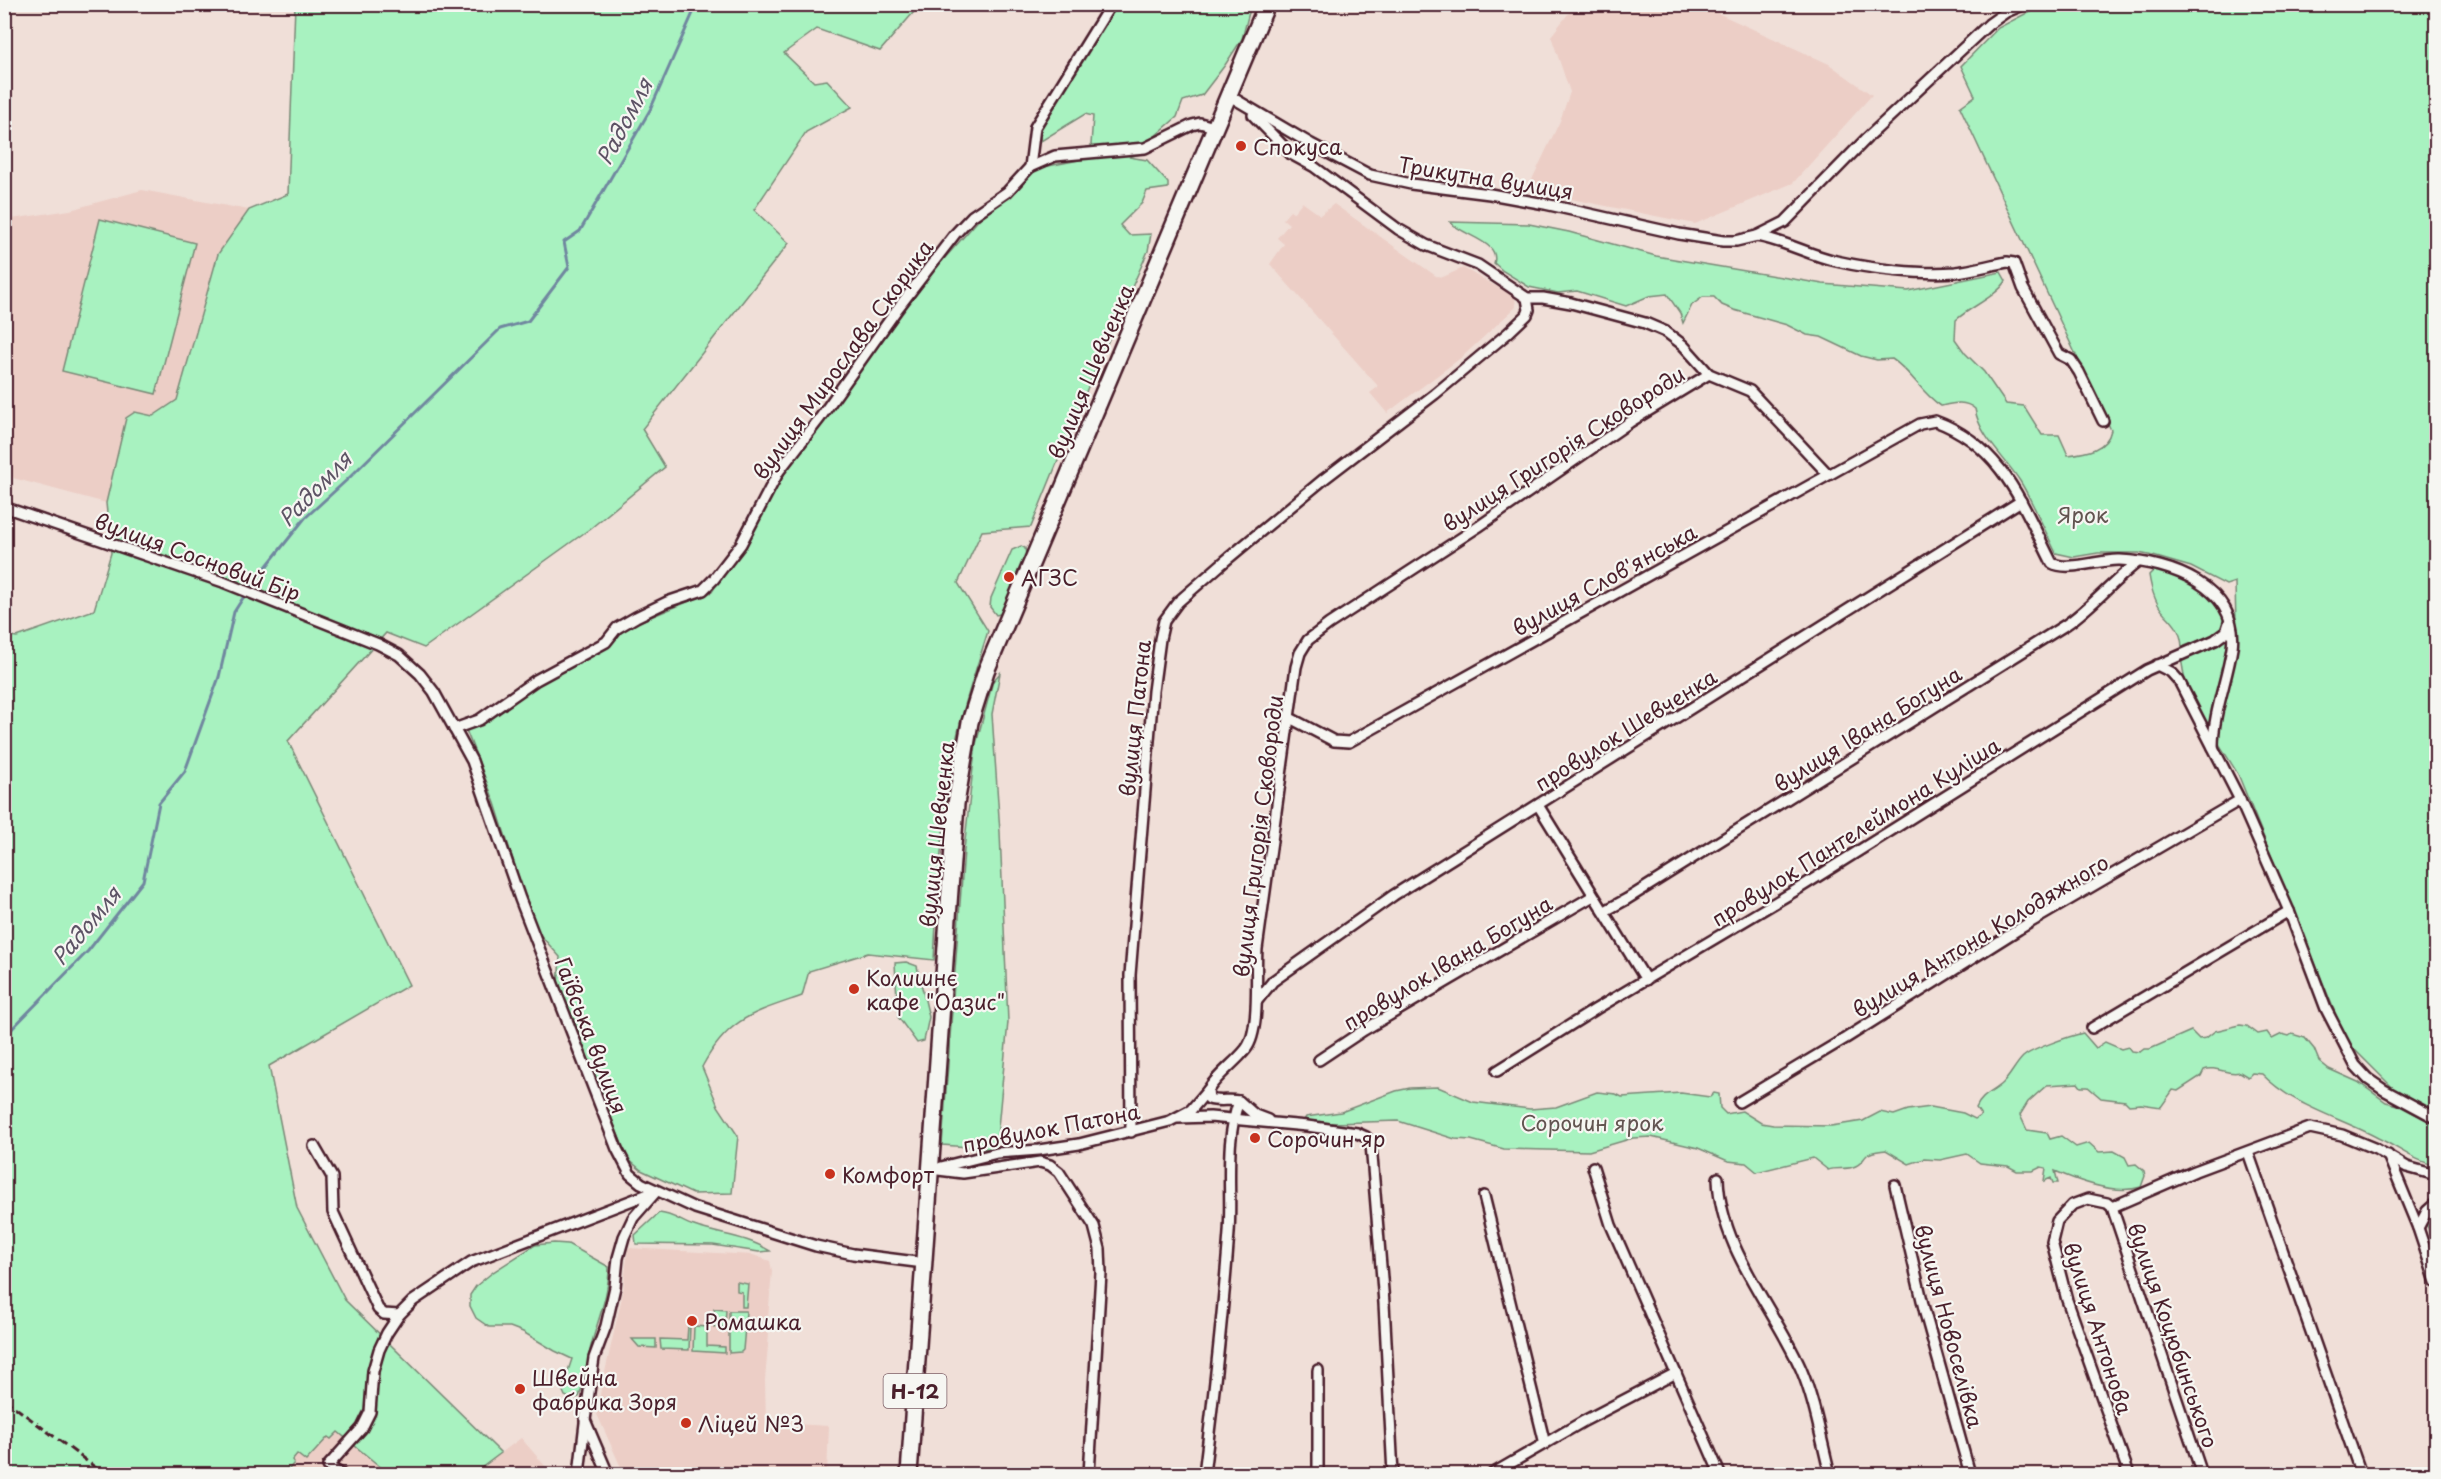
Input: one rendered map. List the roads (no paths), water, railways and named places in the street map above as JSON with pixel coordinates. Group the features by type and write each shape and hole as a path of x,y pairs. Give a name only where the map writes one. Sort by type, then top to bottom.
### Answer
{"main road":[{"name":"вулиця Шевченка","path":"909,1474 956,804 970,722 986,672 1267,4"}],"street":[{"path":"1030,167 1035,127 1111,4"},
{"name":"Трикутна вулиця","path":"1228,95 1370,175 1389,180 1545,204 1702,238 1736,241 1757,236 1785,222 1867,138 1989,24 2006,12 2025,4"},
{"path":"1228,95 1245,107 1291,154 1313,166 1398,229 1426,245 1478,265 1527,298 1571,303 1656,326 1683,345 1709,374 1750,391 1828,474"},
{"name":"вулиця Мирослава Скорика","path":"454,729 479,720 536,680 606,642 617,628 636,617 667,602 703,590 741,544 778,471 820,418 898,308 955,234 972,216 1006,192 1030,167 1055,156 1145,148 1200,123 1214,127"},
{"name":"Трикутна вулиця","path":"1757,236 1785,242 1809,253 1836,261 1878,269 1941,273 1959,272 2007,262 2014,263 2023,288 2059,354 2071,360 2079,372 2103,421"},
{"name":"вулиця Патона","path":"1131,1132 1130,975 1153,691 1164,621 1172,608 1225,561 1508,333 1527,315 1529,310 1527,298"},
{"name":"вулиця Григорія Сковороди","path":"1208,1090 1221,1072 1247,1048 1257,1001 1255,969 1257,949 1298,658 1303,647 1312,637 1630,422 1709,374"},
{"name":"вулиця Слов'янська","path":"1290,718 1334,741 1349,742 1920,424 1935,421 1962,435 1983,450 2004,472 2021,501"},
{"path":"2021,501 2052,564 2057,566 2117,559 2138,562 2184,575 2208,587 2222,602 2232,633 2232,648 2214,727 2213,747"},
{"name":"провулок Шевченка","path":"1257,1001 1274,981 1384,902 2021,501"},
{"name":"вулиця Сосновий Бір","path":"4,507 241,589 378,644"},
{"name":"вулиця Івана Богуна","path":"1605,911 2067,624 2084,612 2118,577 2138,562"},
{"name":"провулок Пантелеймона Куліша","path":"1497,1071 2010,758 2107,694 2157,665 2215,640 2226,632 2229,623"},
{"name":"Гаївська вулиця","path":"378,644 399,655 420,674 434,692 479,777 520,898 617,1149 630,1174 656,1191 695,1208 816,1246 854,1254 924,1263"},
{"path":"2157,665 2166,668 2175,676 2240,800 2289,911 2326,1009 2355,1065 2368,1079 2404,1102 2436,1118"},
{"name":"вулиця Антона Колодяжного","path":"1739,1101 1846,1038 2019,929 2240,800"},
{"path":"1538,805 1646,980"},
{"name":"провулок Івана Богуна","path":"1319,1060 1365,1030 1593,896"},
{"path":"2092,1028 2289,911"},
{"path":"1208,1090 1209,1099 1239,1101 1255,1115 1288,1124 1357,1133 1366,1137 1371,1144 1384,1303 1393,1474"},
{"name":"провулок Патона","path":"1178,1118 1191,1110 1208,1090"},
{"path":"1204,1474 1226,1282 1232,1120 1239,1101"},
{"name":"провулок Патона","path":"930,1154 970,1161 997,1153 1079,1144 1178,1118 1210,1117 1288,1124"},
{"path":"2112,1207 2195,1171 2310,1128 2342,1136 2388,1155 2407,1167 2436,1174"},
{"path":"314,1146 332,1177 333,1212 378,1309 384,1314 399,1315"},
{"path":"2248,1152 2361,1474"},
{"path":"930,1154 963,1173 1040,1162 1050,1165 1067,1184 1094,1226 1102,1260 1089,1474"},
{"path":"2388,1155 2418,1228 2436,1282"},
{"path":"1593,1167 1611,1225 1720,1474"},
{"path":"1718,1178 1719,1197 1728,1232 1802,1371 1830,1474"},
{"name":"вулиця Новоселівка","path":"1895,1185 1925,1313 1970,1474"},
{"path":"340,1474 328,1466 362,1428 370,1412 373,1371 379,1350 387,1332 399,1315 431,1288 471,1262 656,1191"},
{"path":"579,1474 594,1358 606,1326 615,1287 618,1258 633,1218 656,1191"},
{"path":"1484,1196 1545,1444"},
{"name":"вулиця Антонова","path":"2112,1207 2107,1203 2088,1199 2072,1205 2057,1221 2052,1242 2067,1300 2129,1474"},
{"path":"2418,1228 2427,1211 2436,1203"},
{"name":"вулиця Коцюбинського","path":"2112,1207 2202,1474"},
{"path":"1318,1370 1318,1474"},
{"path":"1497,1473 1545,1444 1676,1373"},
{"path":"585,1420 608,1474"}],"waterway":[{"name":"Радомля","path":"4,1037 88,951 143,881 159,803 185,771 219,677 234,612 250,587 305,518 349,478 500,329 528,321 569,267 564,242 580,231 650,110 697,4"}],"railway":[{"path":"4,1399 104,1474"}],"place":[{"name":"Спокуса","path":"1241,146"},
{"name":"АГЗС","path":"1009,577"},
{"name":"Колишнє кафе \"Оазис\"","path":"854,989"},
{"name":"Сорочин яр","path":"1255,1138"},
{"name":"Комфорт","path":"830,1174"},
{"name":"Ромашка","path":"692,1321"},
{"name":"Швейна фабрика Зоря","path":"520,1389"},
{"name":"Ліцей №3","path":"686,1423"}],"park label":[{"name":"Ярок","path":"2083,514"},
{"name":"Сорочин ярок","path":"1592,1122"}]}
